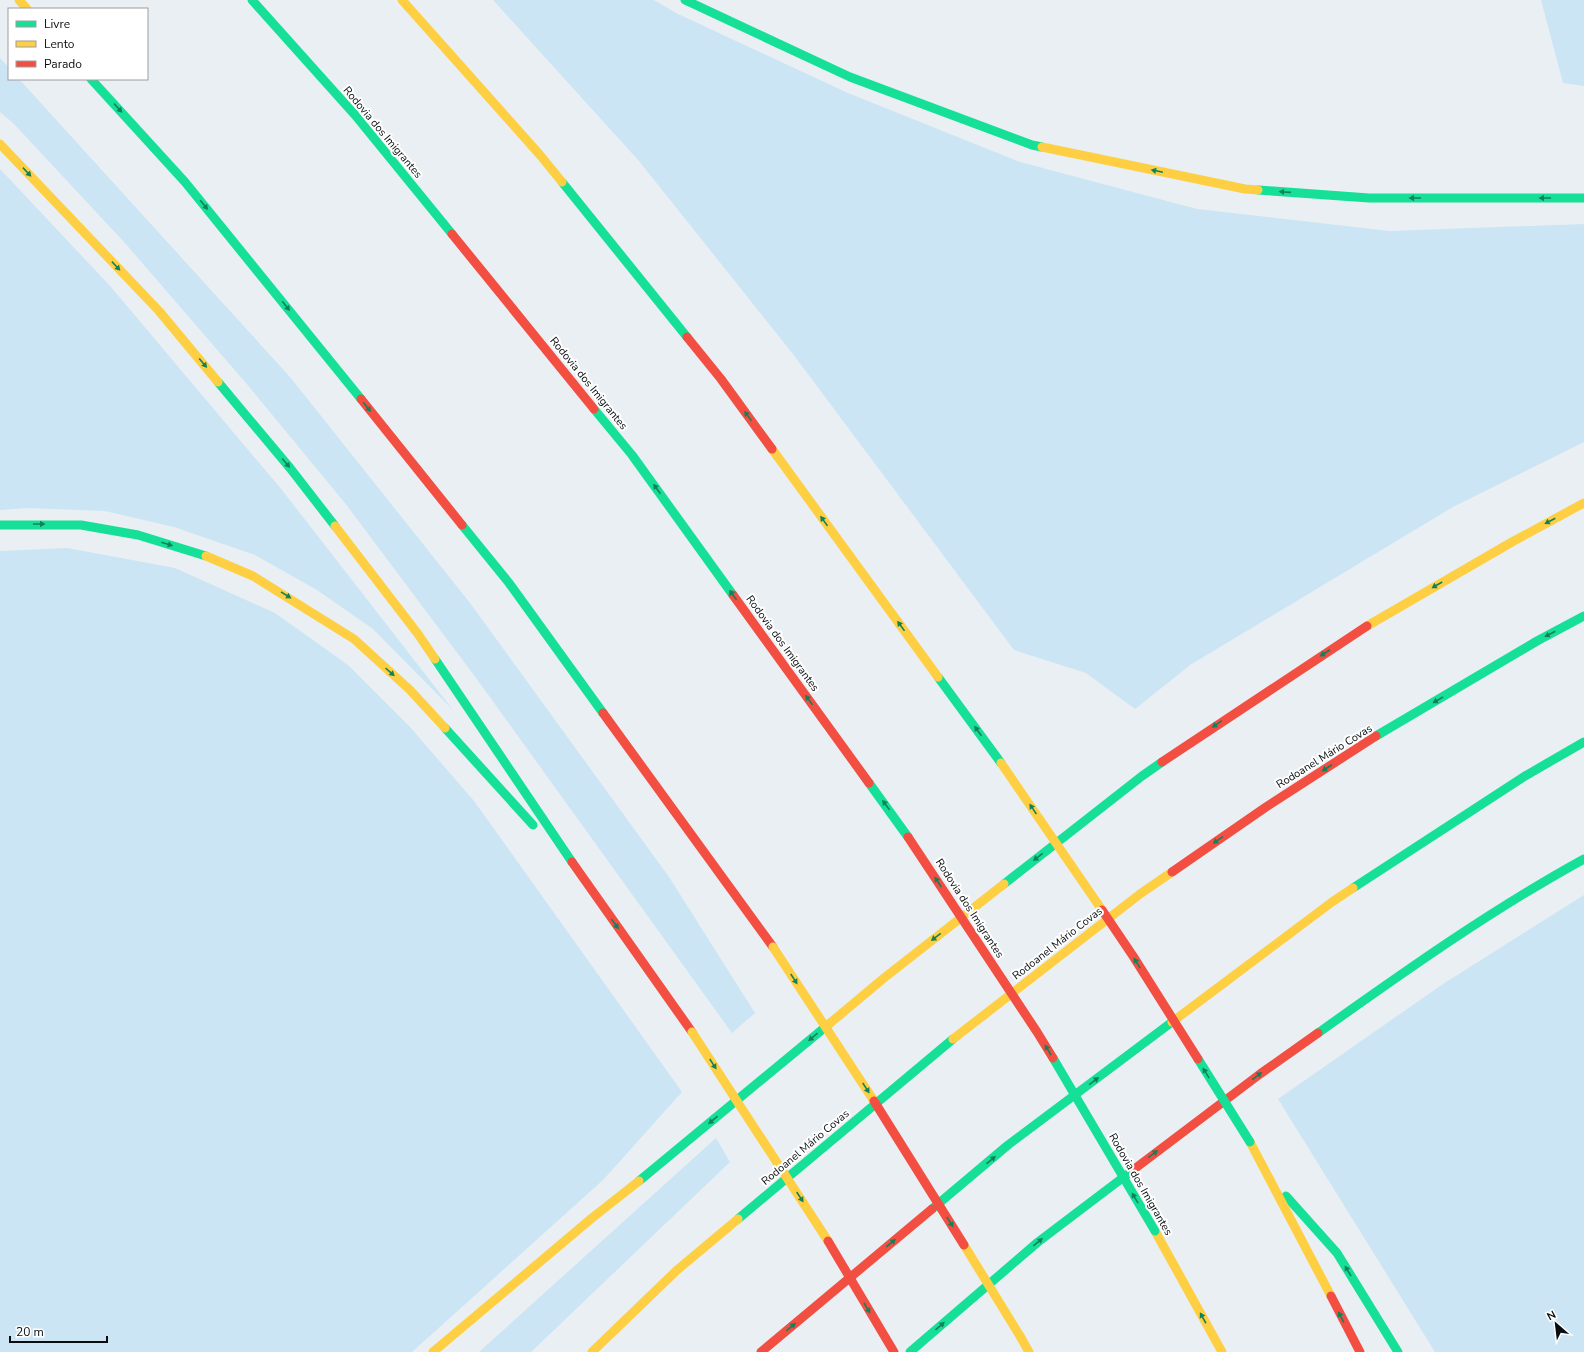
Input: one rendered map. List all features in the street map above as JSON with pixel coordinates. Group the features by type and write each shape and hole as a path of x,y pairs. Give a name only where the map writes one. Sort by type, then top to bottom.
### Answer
{"highway":[{"path":"19,0 26,8"},
{"name":"Rodovia dos Imigrantes","path":"252,0 360,121 632,455 908,837 1037,1032 1155,1232 1222,1352"},
{"path":"402,0 540,155 721,380 1001,763 1133,956 1250,1142 1360,1352"},
{"path":"685,0 850,77 1032,145 1246,189 1369,198 1584,198"},
{"path":"92,80 185,182 509,583 773,947 898,1138 1029,1352"},
{"path":"0,144 159,311 290,468 418,634 592,892 692,1032 816,1221 894,1352"},
{"path":"433,1352 592,1218 668,1158 884,978 1142,776 1357,632 1512,542 1584,503"},
{"path":"0,525 81,525 138,535 211,558 253,576 354,639 410,690 592,892"},
{"name":"Rodoanel Mário Covas","path":"592,1352 676,1271 941,1048 1140,894 1266,807 1358,747 1537,641 1584,616"},
{"path":"761,1352 1008,1145 1332,902 1525,776 1584,742"},
{"path":"910,1352 1038,1242 1260,1074 1426,957 1557,874 1584,859"},
{"path":"1267,1176 1337,1252 1398,1352"}],"shaded area":[{"path":"493,0 654,0 678,14 848,93 1020,162 1197,209 1389,231 1584,224 1584,442 1453,507 1190,665 1135,709 1086,673 1014,650 793,354 639,161"},
{"path":"1541,0 1584,0 1584,86 1563,83"},
{"path":"0,58 8,67 8,80 20,80 290,377 470,603 669,877 755,1013 732,1033 479,682 345,503 246,383 124,242 14,124 0,112"},
{"path":"0,169 111,287 282,490 453,710 373,629 317,590 255,555 174,527 105,511 27,508 0,510"},
{"path":"67,548 175,568 275,613 348,665 410,727 474,801 682,1092 603,1180 412,1352 0,1352 0,551"},
{"path":"1584,895 1584,1352 1435,1352 1278,1099 1443,984"},
{"path":"716,1138 730,1162 531,1352 479,1352"}],"traffic: fast":[{"path":"252,0 355,115 452,234"},
{"path":"685,0 850,77 1032,145 1042,147"},
{"path":"92,80 185,182 361,399"},
{"path":"562,182 687,337"},
{"path":"1258,190 1369,198 1584,198"},
{"path":"218,382 290,468 335,526"},
{"path":"594,409 632,455 733,595"},
{"path":"0,525 81,525 138,535 206,556"},
{"path":"462,525 509,583 603,713"},
{"path":"1376,736 1537,641 1584,616"},
{"path":"435,659 572,862"},
{"path":"938,677 1001,763"},
{"path":"445,728 533,825"},
{"path":"1353,888 1525,776 1584,742"},
{"path":"1004,884 1162,762"},
{"path":"869,783 908,837"},
{"path":"1318,1033 1482,920 1584,859"},
{"path":"932,1209 1008,1145 1172,1022"},
{"path":"639,1181 829,1024"},
{"path":"738,1219 953,1039"},
{"path":"1053,1058 1155,1231"},
{"path":"1198,1059 1250,1142"},
{"path":"910,1352 1038,1242 1133,1170"},
{"path":"1286,1196 1337,1253 1398,1352"}],"traffic: slow":[{"path":"19,0 26,8"},
{"path":"402,0 540,155 562,182"},
{"path":"0,144 159,311 218,382"},
{"path":"1042,147 1245,189 1258,190"},
{"path":"772,449 938,677"},
{"path":"1367,626 1512,542 1584,503"},
{"path":"335,526 418,634 435,659"},
{"path":"206,556 253,576 354,639 410,690 445,728"},
{"path":"1001,763 1102,910"},
{"path":"953,1039 1140,894 1172,872"},
{"path":"829,1024 884,978 1004,884"},
{"path":"1172,1022 1332,902 1353,888"},
{"path":"773,947 874,1101"},
{"path":"692,1032 828,1241"},
{"path":"1250,1142 1331,1296"},
{"path":"433,1352 592,1218 639,1181"},
{"path":"592,1352 676,1271 738,1219"},
{"path":"1155,1231 1222,1352"},
{"path":"964,1245 1020,1336"},
{"path":"1020,1336 1029,1352"}],"traffic: jam":[{"path":"452,234 594,409"},
{"path":"687,337 721,379 772,449"},
{"path":"361,399 462,525"},
{"path":"733,595 869,783"},
{"path":"1162,762 1367,626"},
{"path":"603,713 773,947"},
{"path":"1172,872 1266,807 1376,736"},
{"path":"908,837 1053,1058"},
{"path":"572,862 692,1032"},
{"path":"1102,910 1198,1059"},
{"path":"1133,1170 1260,1074 1318,1033"},
{"path":"874,1101 964,1245"},
{"path":"761,1352 932,1209"},
{"path":"828,1241 894,1352"},
{"path":"1331,1296 1360,1352"}]}
